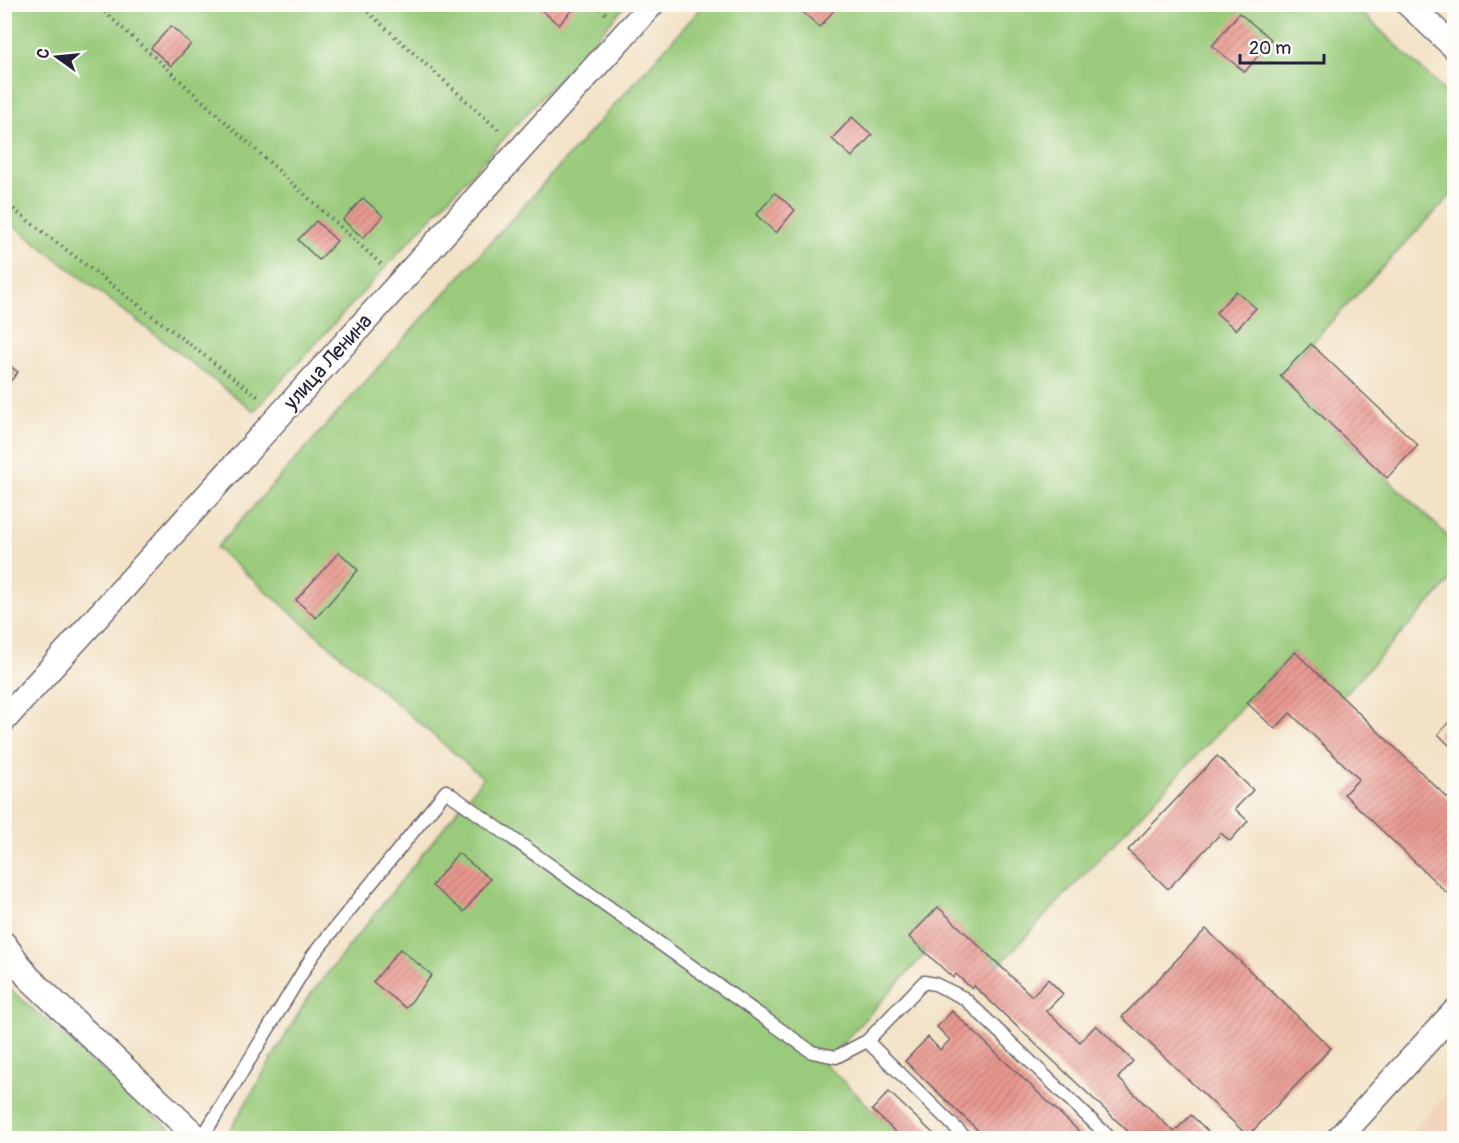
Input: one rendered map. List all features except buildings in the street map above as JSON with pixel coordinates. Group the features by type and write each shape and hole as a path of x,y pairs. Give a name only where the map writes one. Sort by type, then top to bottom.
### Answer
{"street":[{"name":"улица Ленина","path":"4,720 652,4"},
{"path":"1408,4 1455,47"},
{"path":"4,944 28,977 200,1138"},
{"path":"1339,1138 1455,1012"}],"lane":[{"path":"200,1138 313,955 446,791 812,1052 836,1057 867,1041 924,982 935,984 964,998 1110,1138"},
{"path":"867,1041 966,1138"}],"path":[{"path":"96,4 400,281"},
{"path":"359,4 521,149"},
{"path":"4,202 281,414"}],"shaded area":[{"path":"1454,1085 1454,1138 1406,1138 1438,1103"}],"green space":[{"path":"4,5 626,5 254,411 5,219"},
{"path":"704,5 1354,5 1454,100 1454,192 1280,376 1454,542 1454,577 1342,697 1294,652 999,965 937,907 910,937 926,953 824,1063 902,1138 237,1138 229,1132 307,999 483,778 216,548"},
{"path":"4,983 11,990 180,1138 5,1138"}]}
